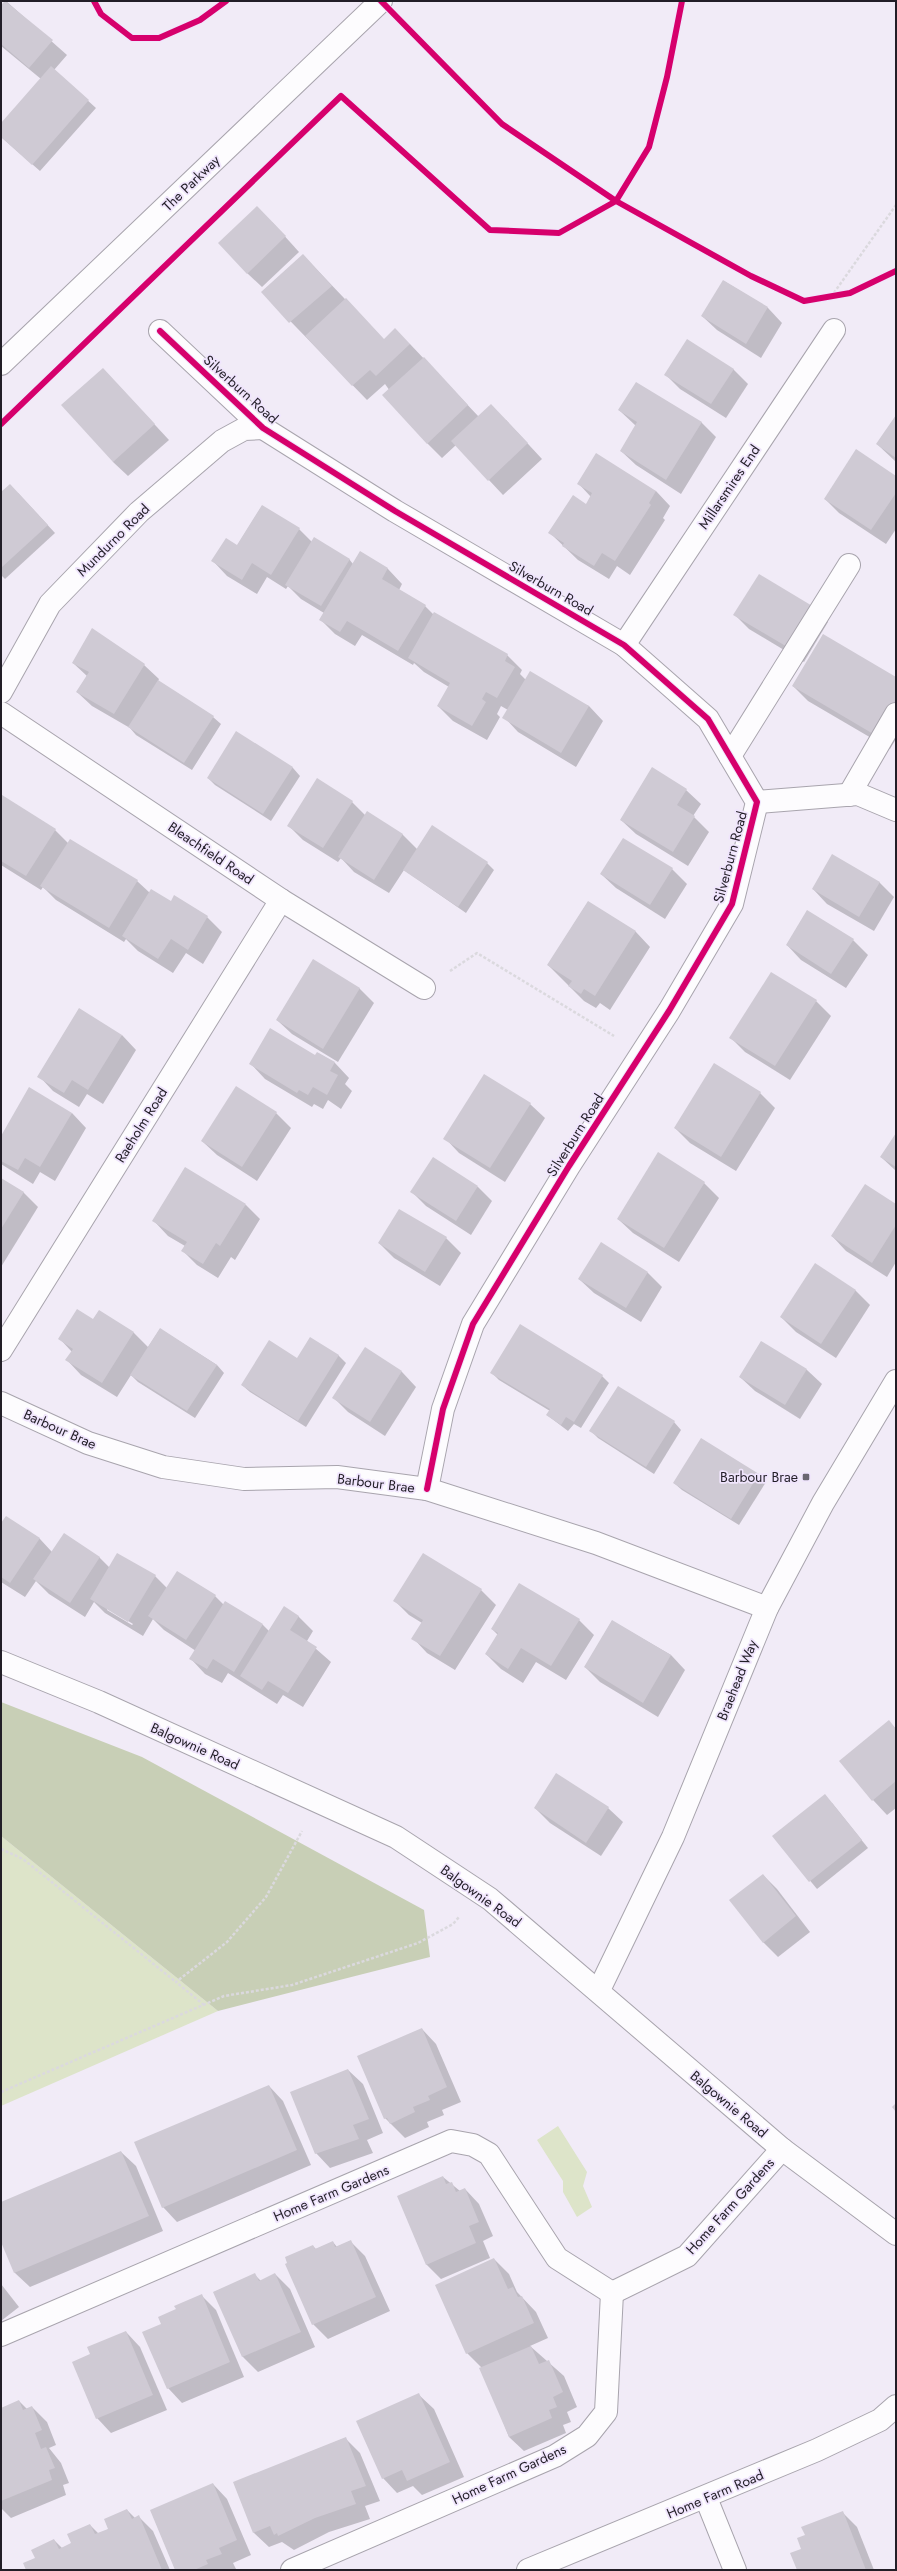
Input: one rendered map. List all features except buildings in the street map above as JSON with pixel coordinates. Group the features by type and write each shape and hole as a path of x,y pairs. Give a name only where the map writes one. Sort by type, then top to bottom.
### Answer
{"street":[{"name":"The Parkway","path":"1,364 381,1"},
{"name":"Millarsmires End","path":"624,645 834,330"},
{"name":"Silverburn Road","path":"160,331 263,428 395,511 624,645 708,720 757,802 732,904 669,1011 640,1052 473,1324 443,1409 427,1489"},
{"name":"Mundurno Road","path":"1,692 50,604 139,512 222,441 244,429 263,428"},
{"path":"730,756 849,565"},
{"name":"Bleachfield Road","path":"1,712 281,900 424,988"},
{"path":"849,795 896,714"},
{"path":"757,802 858,794 896,810"},
{"name":"Raeholm Road","path":"1,1350 281,900"},
{"name":"Braehead Way","path":"599,1990 673,1837 767,1608 823,1503 896,1381"},
{"name":"Barbour Brae","path":"1,1403 88,1443 163,1467 244,1479 337,1477 427,1489 596,1542 767,1608"},
{"name":"Balgownie Road","path":"1,1662 99,1702 396,1837 481,1893 599,1990 782,2149 896,2234"},
{"name":"Home Farm Gardens","path":"1,2335 451,2141 473,2145 489,2154 558,2258 612,2293"},
{"name":"Home Farm Gardens","path":"612,2293 688,2256 782,2149"},
{"name":"Home Farm Gardens","path":"292,2570 555,2456 587,2436 606,2412 612,2293"},
{"name":"Home Farm Road","path":"528,2570 706,2498 824,2447 880,2420 896,2406"},
{"path":"706,2498 735,2570"}],"path":[{"path":"834,330 831,296 896,205"},
{"path":"424,988 477,953 640,1052"},
{"path":"176,1982 227,1942 266,1897 317,1801"},
{"path":"1,1849 23,1859 204,2005"},
{"path":"1,2092 224,1996 292,1985 418,1943 453,1924 481,1893"}],"green space":[{"path":"1,1702 142,1757 424,1910 430,1957 218,2011 1,1836"},
{"path":"1,1836 218,2011 1,2106"},
{"path":"558,2126 587,2172 583,2186 592,2207 577,2217 563,2192 563,2181 537,2140"}],"cycle path":[{"path":"94,1 101,14 132,38 159,38 200,20 226,1"},
{"path":"381,1 502,124 616,201 751,276 804,301 850,293 896,271"},
{"path":"1,424 341,96 490,230 559,233 616,201 649,147 667,77 682,1"},
{"path":"160,331 263,428 395,511 624,645 708,719 757,802 732,904 669,1011 569,1166 473,1324 443,1409 427,1489"}],"place":[{"name":"Barbour Brae","path":"806,1477"}]}
